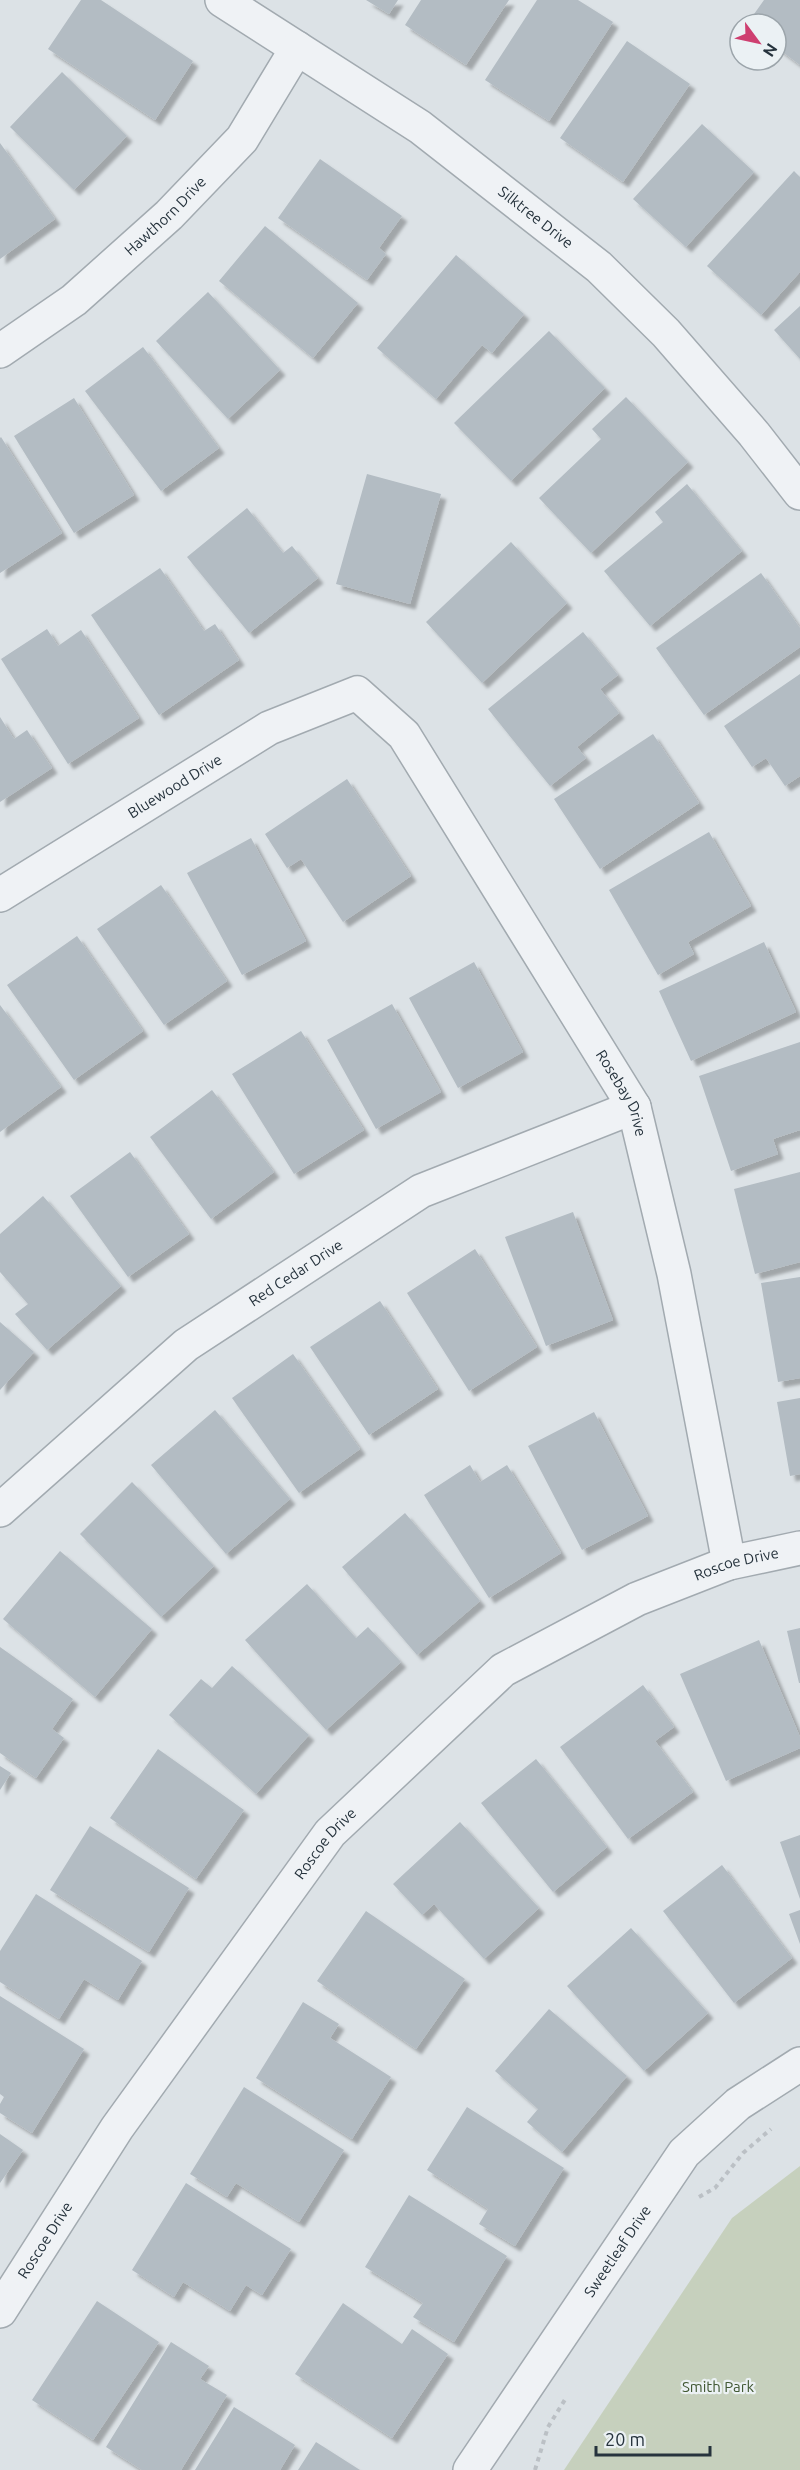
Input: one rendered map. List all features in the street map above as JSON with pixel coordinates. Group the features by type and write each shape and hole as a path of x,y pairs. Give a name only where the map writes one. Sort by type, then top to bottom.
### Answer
{"street":[{"name":"Silktree Drive","path":"222,0 420,127 599,267 673,342 754,434 800,493"},
{"name":"Hawthorn Drive","path":"0,351 74,300 169,215 242,139 297,48"},
{"name":"Bluewood Drive","path":"0,895 269,728 357,693"},
{"name":"Rosebay Drive","path":"357,693 404,735 634,1107 674,1274 729,1563"},
{"name":"Red Cedar Drive","path":"0,1510 186,1345 421,1191 634,1107"},
{"name":"Roscoe Drive","path":"0,2311 117,2128 330,1833 503,1670 637,1599 729,1563 800,1548"},
{"name":"Sweetleaf Drive","path":"470,2470 684,2153 738,2104 800,2064"}],"path":[{"path":"693,2201 715,2188 743,2153 775,2126"},
{"path":"535,2470 548,2427 567,2397"}],"green space":[{"name":"Smith Park","path":"800,2166 800,2470 564,2470 732,2218"}],"building":[{"path":"81,0 101,0 193,61 155,120 48,49"},
{"path":"366,0 398,0 389,14"},
{"path":"421,0 509,0 466,65 405,25"},
{"path":"537,0 578,0 613,22 549,121 485,80"},
{"path":"764,0 800,0 800,65 788,56 788,12 756,12"},
{"path":"627,41 690,84 623,182 560,138"},
{"path":"62,72 127,136 74,190 10,127"},
{"path":"702,124 754,172 686,247 633,199"},
{"path":"0,143 55,219 0,259"},
{"path":"320,159 402,216 379,248 386,254 367,280 278,218"},
{"path":"794,171 800,177 800,272 761,315 707,266"},
{"path":"265,226 358,303 313,358 219,281"},
{"path":"456,255 524,314 492,353 482,345 436,399 377,348"},
{"path":"208,292 280,370 228,419 156,341"},
{"path":"800,306 800,359 774,330"},
{"path":"549,331 605,388 511,481 454,423"},
{"path":"143,347 219,448 161,491 85,391"},
{"path":"626,397 688,462 591,553 539,498 601,439 592,429"},
{"path":"74,398 134,495 74,533 14,436"},
{"path":"0,438 62,533 0,573"},
{"path":"367,474 441,494 410,604 336,584"},
{"path":"687,484 742,551 650,626 604,571 663,522 655,512"},
{"path":"247,508 283,553 292,546 318,578 249,633 187,557"},
{"path":"511,542 567,603 482,683 426,622"},
{"path":"160,568 204,631 215,624 239,660 159,715 91,615"},
{"path":"761,573 800,628 800,647 704,715 656,648"},
{"path":"47,629 58,646 81,630 139,718 68,764 1,659"},
{"path":"583,632 618,675 600,689 619,713 577,747 586,758 550,786 488,709"},
{"path":"800,674 800,776 785,786 766,758 752,767 724,726"},
{"path":"0,717 14,739 27,730 52,768 0,802"},
{"path":"653,734 699,803 600,869 554,799"},
{"path":"347,779 411,876 343,922 301,859 287,868 265,834"},
{"path":"709,832 751,906 688,942 694,954 658,975 609,890"},
{"path":"251,838 306,941 242,975 187,873"},
{"path":"161,885 227,981 164,1025 97,929"},
{"path":"77,936 143,1031 74,1080 7,985"},
{"path":"764,942 796,1012 691,1061 659,991"},
{"path":"474,962 523,1052 458,1088 409,998"},
{"path":"392,1004 441,1092 376,1129 327,1040"},
{"path":"0,1005 61,1087 0,1132"},
{"path":"301,1031 364,1130 294,1174 232,1074"},
{"path":"800,1042 800,1130 773,1139 778,1154 731,1171 699,1076"},
{"path":"212,1090 274,1172 211,1219 150,1137"},
{"path":"130,1152 189,1234 128,1277 70,1196"},
{"path":"800,1172 800,1262 755,1274 734,1189"},
{"path":"43,1196 121,1286 47,1350 15,1314 28,1304 0,1272 0,1234"},
{"path":"573,1212 613,1320 546,1346 505,1237"},
{"path":"475,1249 537,1347 469,1391 407,1293"},
{"path":"800,1277 800,1378 778,1382 761,1283"},
{"path":"380,1301 438,1389 369,1435 310,1347"},
{"path":"0,1322 34,1352 0,1390"},
{"path":"293,1354 360,1449 299,1493 232,1398"},
{"path":"800,1398 800,1474 790,1476 777,1402"},
{"path":"215,1410 290,1499 226,1554 151,1465"},
{"path":"594,1412 648,1516 582,1550 528,1446"},
{"path":"470,1465 480,1482 507,1465 561,1553 489,1598 424,1495"},
{"path":"132,1482 214,1566 161,1617 80,1534"},
{"path":"405,1513 480,1601 417,1655 342,1567"},
{"path":"60,1551 152,1629 95,1697 3,1619"},
{"path":"307,1584 356,1638 368,1627 401,1662 326,1730 245,1640"},
{"path":"800,1628 800,1683 799,1683 787,1631"},
{"path":"759,1640 800,1737 800,1748 726,1781 680,1674"},
{"path":"0,1647 73,1699 52,1729 64,1738 36,1778 0,1753"},
{"path":"232,1666 309,1735 256,1794 169,1715 201,1679 212,1688"},
{"path":"643,1685 674,1727 655,1741 693,1792 628,1839 560,1747"},
{"path":"158,1749 244,1810 196,1879 110,1818"},
{"path":"536,1759 607,1847 553,1892 481,1803"},
{"path":"0,1766 11,1773 0,1790"},
{"path":"460,1822 539,1908 484,1959 434,1904 422,1915 393,1884"},
{"path":"90,1826 189,1888 149,1952 50,1890"},
{"path":"800,1835 800,1899 780,1842"},
{"path":"722,1865 792,1958 734,2003 663,1911"},
{"path":"36,1894 142,1961 118,2000 84,1979 59,2019 0,1982 0,1951"},
{"path":"800,1910 800,1944 789,1914"},
{"path":"366,1911 465,1979 416,2049 317,1981"},
{"path":"631,1928 708,2013 644,2071 567,1986"},
{"path":"0,1996 84,2049 32,2133 0,2113 0,2104 4,2097 0,2094"},
{"path":"303,2002 339,2024 330,2038 391,2077 352,2139 256,2078"},
{"path":"549,2009 627,2076 562,2152 527,2122 538,2109 495,2071"},
{"path":"244,2087 344,2150 299,2222 236,2183 227,2197 190,2174"},
{"path":"467,2107 564,2168 515,2246 479,2224 488,2209 427,2170"},
{"path":"0,2134 23,2150 0,2183"},
{"path":"186,2183 291,2249 262,2295 246,2285 230,2311 183,2282 174,2297 132,2270"},
{"path":"409,2195 507,2256 454,2342 413,2317 423,2303 365,2267"},
{"path":"97,2301 159,2342 93,2440 32,2400"},
{"path":"343,2303 402,2344 412,2329 448,2354 392,2438 295,2374"},
{"path":"171,2342 209,2366 200,2379 227,2395 181,2470 142,2470 106,2447"},
{"path":"234,2407 295,2445 280,2470 195,2470"},
{"path":"316,2442 360,2470 298,2470"}]}
